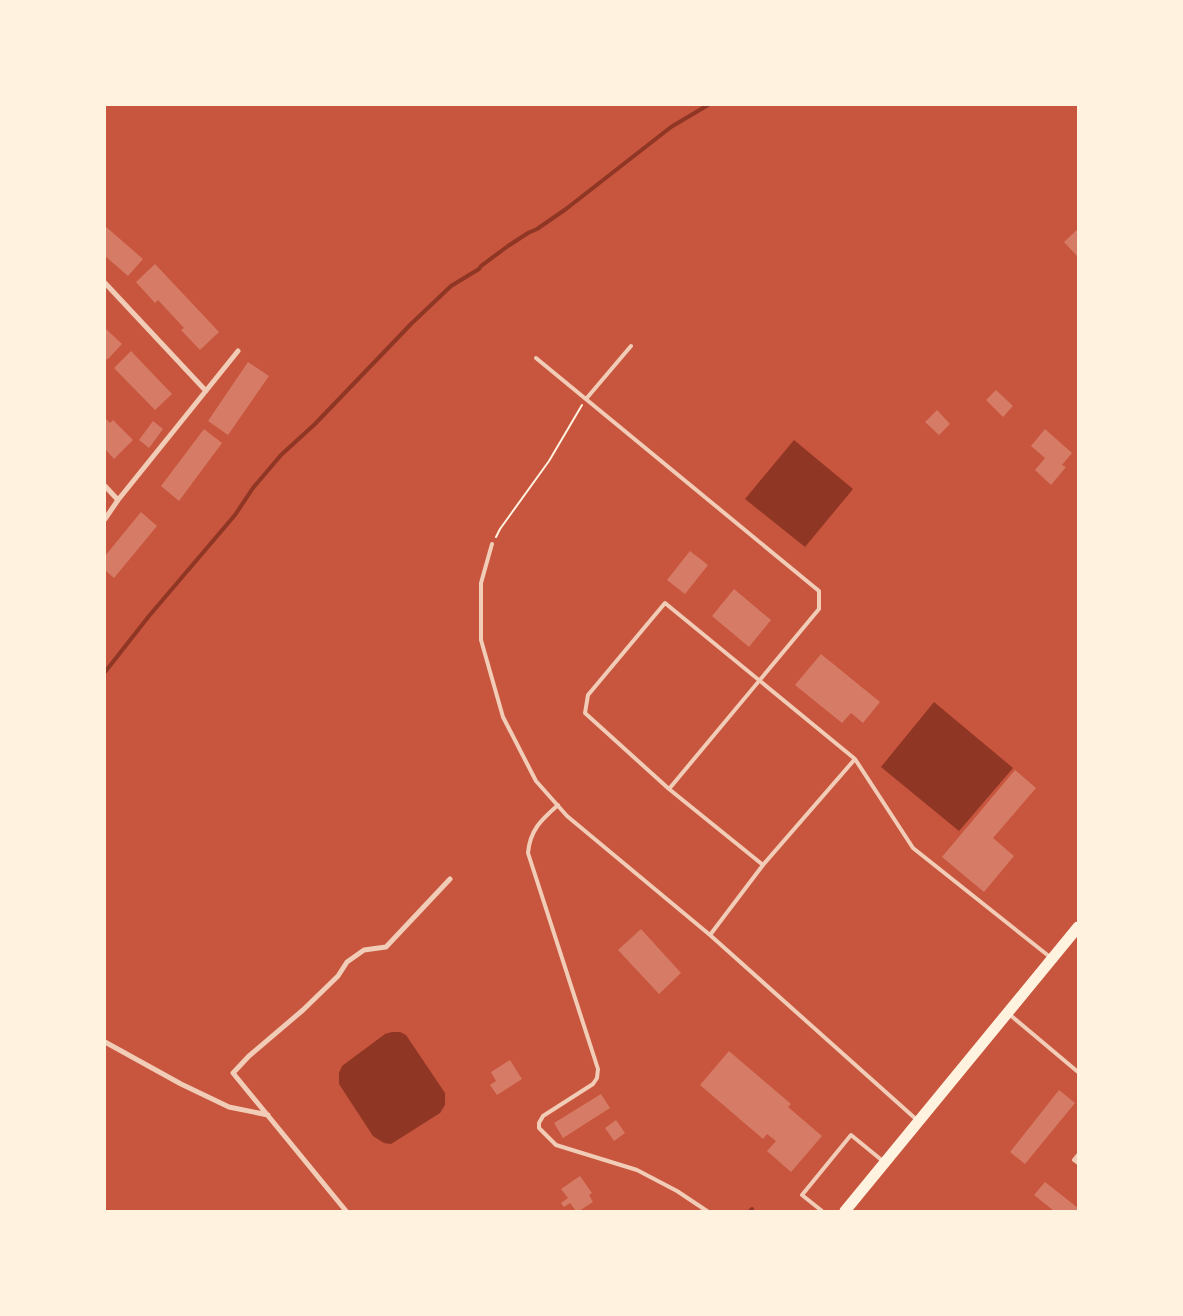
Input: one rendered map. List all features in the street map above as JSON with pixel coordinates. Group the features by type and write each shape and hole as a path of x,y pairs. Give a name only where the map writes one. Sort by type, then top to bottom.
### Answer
{"main road":[{"path":"845,1211 1078,927"}],"street":[{"path":"105,283 206,391"},
{"path":"105,519 118,500 238,351"},
{"path":"105,486 118,500"},
{"path":"346,1211 233,1073 249,1056 303,1010 338,976 347,962 364,950 386,947 450,879"},
{"path":"105,1042 182,1084 229,1106 268,1115"}],"lane":[{"path":"586,399 631,346"},
{"path":"536,358 819,591 819,609 669,789"},
{"path":"492,544 481,583 481,640 503,717 536,781 567,816 710,935 918,1121"},
{"path":"763,865 669,789 585,713 588,695 665,604 855,759 913,848 1052,959"},
{"path":"710,935 763,865 855,759"},
{"path":"558,805 534,829 529,842 528,853 598,1069 597,1078 593,1084 543,1116 539,1123 539,1128 556,1145 637,1170 677,1191 707,1211"},
{"path":"1007,1013 1078,1072"},
{"path":"822,1211 802,1195 851,1135 884,1162"},
{"path":"1078,1155 1074,1160 1078,1163"}],"path":[{"path":"492,544 500,528 549,461 586,399"}],"shaded area":[{"path":"794,440 853,489 805,547 745,499"},
{"path":"934,702 1013,768 959,831 881,767"},
{"path":"400,1032 406,1035 445,1093 445,1105 440,1113 391,1144 384,1143 373,1136 339,1084 339,1073 342,1066 385,1034"}],"building":[{"path":"105,226 143,259 128,276 105,256"},
{"path":"1078,229 1078,255 1077,256 1064,242"},
{"path":"155,264 219,332 200,350 181,330 184,328 158,300 155,303 136,282"},
{"path":"105,328 122,344 107,360 105,357"},
{"path":"131,351 172,394 155,410 114,368"},
{"path":"248,362 269,376 228,435 208,421"},
{"path":"996,390 1013,406 1003,417 986,400"},
{"path":"937,410 950,424 939,435 925,422"},
{"path":"105,418 110,423 113,420 133,440 114,459 105,449"},
{"path":"153,421 163,429 149,448 139,440"},
{"path":"204,429 222,443 179,501 161,486"},
{"path":"1045,429 1072,453 1062,465 1066,467 1051,485 1035,470 1045,458 1031,446"},
{"path":"141,512 157,526 114,578 105,570 105,556"},
{"path":"690,551 708,565 685,594 667,580"},
{"path":"734,589 771,620 749,647 712,616"},
{"path":"821,654 880,702 863,723 851,713 842,723 795,685"},
{"path":"1015,770 1036,788 993,838 1014,856 984,892 942,857"},
{"path":"641,929 681,973 659,994 618,950"},
{"path":"729,1051 791,1104 788,1107 822,1136 791,1172 767,1151 776,1141 767,1134 763,1139 700,1085"},
{"path":"510,1060 522,1079 497,1095 490,1085 496,1081 491,1072"},
{"path":"1059,1090 1075,1103 1025,1164 1010,1152"},
{"path":"601,1094 610,1108 563,1138 554,1123"},
{"path":"616,1120 625,1133 614,1141 605,1128"},
{"path":"580,1176 592,1193 589,1195 593,1202 576,1211 570,1203 564,1207 561,1203 568,1198 561,1189"},
{"path":"1045,1182 1078,1208 1078,1211 1054,1211 1034,1195"}],"waterway":[{"path":"105,672 149,616 235,515 253,488 281,455 315,424 411,324 451,286 479,269 508,246 566,209 671,127 708,105"}]}
